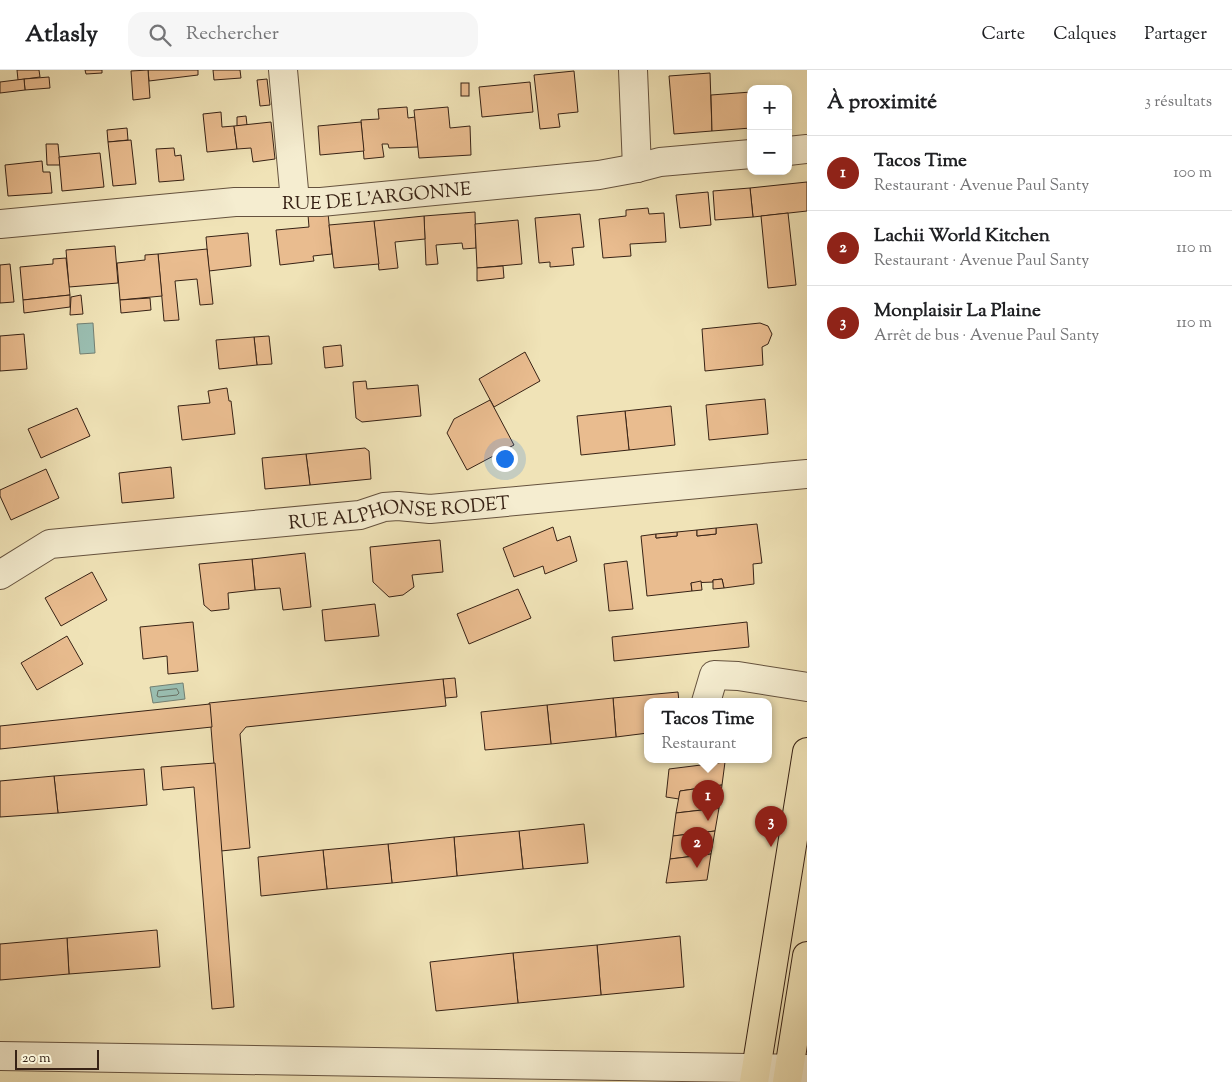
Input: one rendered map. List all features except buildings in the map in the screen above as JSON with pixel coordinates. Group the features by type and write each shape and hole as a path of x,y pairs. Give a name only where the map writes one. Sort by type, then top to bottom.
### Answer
{"main road":[{"path":"755,1075 807,752"},
{"path":"794,1073 807,956"}],"street":[{"path":"283,70 295,200"},
{"path":"633,70 637,168"},
{"path":"792,151 807,149"},
{"name":"RUE DE L'ARGONNE","path":"0,224 235,202 295,200 320,202 600,175 660,162 747,154"},
{"name":"RUE ALPHONSE RODET","path":"0,575 50,544 360,515 384,507 430,509 807,474"},
{"path":"707,698 714,675 738,676 807,687"},
{"path":"0,1056 755,1075 794,1073"}],"water":[{"path":"93,323 95,353 80,354 77,324"},
{"path":"183,683 185,699 153,703 150,687"}],"place":[{"name":"Tacos Time","path":"708,821"},
{"name":"Monplaisir La Plaine","path":"771,847"},
{"name":"Lachii World Kitchen","path":"697,868"}]}
